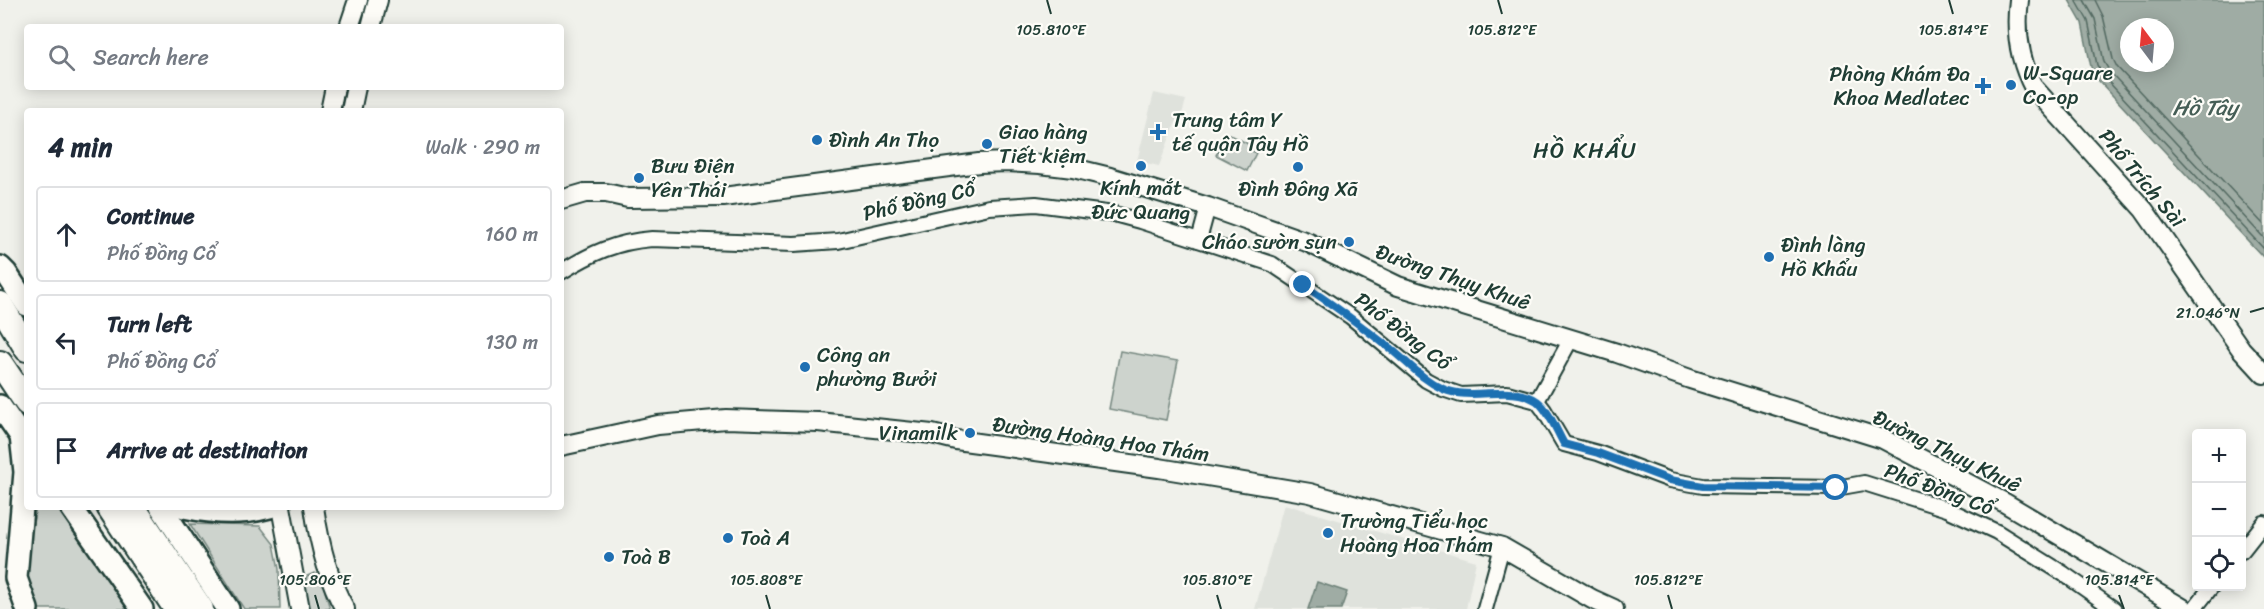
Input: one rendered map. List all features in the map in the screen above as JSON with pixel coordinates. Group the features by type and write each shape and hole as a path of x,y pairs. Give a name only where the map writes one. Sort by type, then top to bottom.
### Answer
{"highway":[{"path":"0,304 24,344"},
{"path":"0,363 24,399"},
{"path":"111,510 176,609"},
{"path":"135,510 201,609"}],"main road":[{"path":"351,24 358,0"},
{"path":"371,24 378,0"},
{"name":"Phố Trích Sài","path":"2019,0 2018,42 2027,76 2034,88 2144,210 2241,349 2264,374"},
{"path":"331,108 334,90"},
{"path":"352,108 355,90"},
{"name":"Đường Thụy Khuê","path":"564,199 585,193 606,193 627,198 723,197 979,163 1007,162 1073,168 1110,177 1209,207 1307,242 1398,286 1883,439 2005,503 2184,609"},
{"path":"0,267 24,300"},
{"path":"0,406 24,440"},
{"name":"Đường Hoàng Hoa Thám","path":"564,445 658,425 711,420 818,422 932,434 956,440 1148,466 1310,493 1502,548 1614,609"},
{"path":"24,484 16,578 27,609"},
{"path":"73,510 142,609"},
{"path":"163,510 228,609"},
{"path":"201,510 246,512 256,510"},
{"path":"282,510 300,609"},
{"path":"314,510 317,533 334,590 345,609"}],"street":[{"name":"Phố Đồng Cổ","path":"564,270 605,248 630,241 652,239 794,244 838,242 989,207 1036,204 1114,214 1272,264 1351,317 1426,380 1443,389 1461,395 1507,393 1537,401 1564,444 1598,453 1670,480 1703,486 1836,488 1864,483 1947,509 1996,532 2064,574 2114,609"},
{"path":"1199,240 1209,207"},
{"path":"1537,401 1571,339"},
{"path":"2246,544 2264,523"},
{"path":"1485,609 1502,548"},
{"path":"2194,609 2208,591"}],"shaded area":[{"name":"Trung tâm Y tế quận Tây Hồ","path":"1154,93 1186,100 1159,166 1137,161"},
{"path":"1229,134 1252,146 1250,150 1256,153 1247,171 1216,155"},
{"path":"1120,351 1178,361 1166,420 1109,409"},
{"name":"Trường Tiểu học Hoàng Hoa Thám","path":"1284,504 1476,561 1466,609 1255,609"},
{"path":"35,510 63,510 128,609 39,609 29,585 29,546"},
{"path":"190,524 260,526 274,544 279,569 280,609 244,609"},
{"path":"314,573 321,577 330,609 308,609 305,582 307,576"}],"water":[{"name":"Hồ Tây","path":"2069,0 2264,0 2264,258 2099,81 2091,67 2082,23"},
{"path":"1317,582 1347,592 1341,609 1308,609"}],"place":[{"name":"W-Square Co-op","path":"2011,85"},
{"name":"Phòng Khám Đa Khoa Medlatec","path":"1983,86"},
{"name":"Trung tâm Y tế quận Tây Hồ","path":"1158,132"},
{"name":"Đình An Thọ","path":"817,140"},
{"name":"Giao hàng Tiết kiệm","path":"987,144"},
{"name":"Kính mắt Đức Quang","path":"1141,166"},
{"name":"Đình Đông Xã","path":"1298,167"},
{"name":"Bưu Điện Yên Thái","path":"639,178"},
{"name":"Cháo sườn sụn","path":"1349,242"},
{"name":"Đình làng Hồ Khẩu","path":"1769,257"},
{"name":"Công an phường Bưởi","path":"805,367"},
{"name":"Vinamilk","path":"970,433"},
{"name":"Trường Tiểu học Hoàng Hoa Thám","path":"1328,533"},
{"name":"Toà A","path":"728,538"},
{"name":"Toà B","path":"609,557"}],"district":[{"name":"HỒ KHẨU","path":"1585,150"}],"route":[{"path":"1303,285 1351,317 1426,380 1443,389 1461,395 1507,393 1537,401 1564,444 1598,453 1670,480 1703,486 1836,488"}]}
